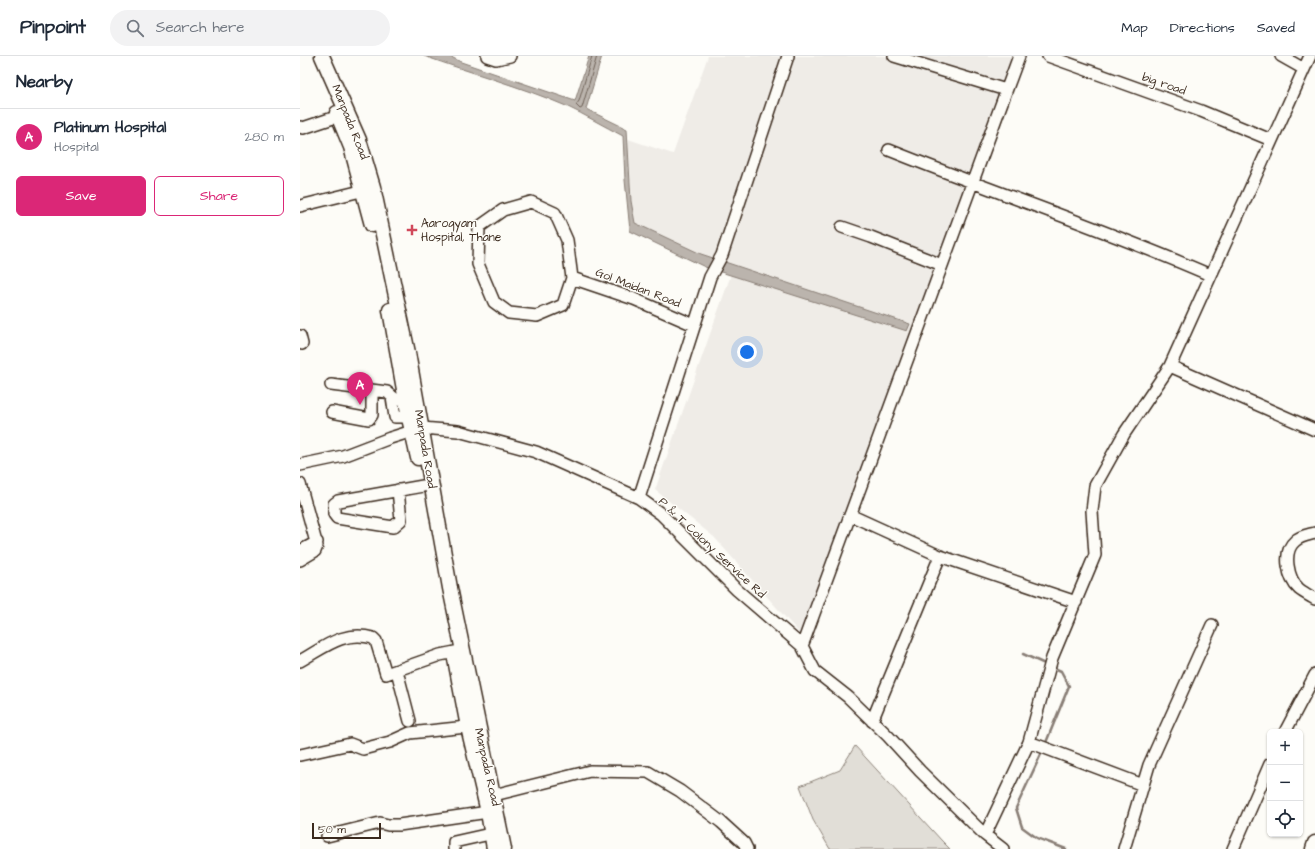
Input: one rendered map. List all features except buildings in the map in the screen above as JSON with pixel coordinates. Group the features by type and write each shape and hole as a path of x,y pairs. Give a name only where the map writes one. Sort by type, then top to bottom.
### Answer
{"main road":[{"name":"Manpada Road","path":"319,60 343,114 366,157 368,189 383,253 473,726 496,833 504,849"},
{"name":"Manpada Road","path":"402,354 399,398 415,424 424,486 431,505"},
{"name":"Manpada Road","path":"494,849 496,833"},
{"path":"1313,849 1315,843"}],"street":[{"path":"487,56 496,59 510,56"},
{"path":"639,498 710,277 722,255 788,56"},
{"path":"894,56 1006,90"},
{"path":"1002,849 985,835 872,720 815,671 802,646 1019,56"},
{"name":"big road","path":"1048,56 1201,111 1271,140"},
{"path":"1281,56 1304,69"},
{"path":"985,835 1030,742 1049,666 1095,555 1092,511 1095,486 1124,434 1170,366 1310,56"},
{"path":"300,127 303,128 343,114"},
{"path":"889,150 972,183 1139,244 1210,275"},
{"path":"300,206 368,189"},
{"path":"531,202 555,213 567,240 572,278 563,305 537,316 508,313 494,302 478,264 479,227 503,210 531,202"},
{"path":"842,228 871,237 942,265"},
{"name":"Gol Maidan Road","path":"572,278 634,299 694,325"},
{"path":"1170,366 1315,430"},
{"path":"331,385 387,392 399,398"},
{"path":"332,412 369,419 372,415 372,390"},
{"name":"P & T Colony Service Rd","path":"300,465 342,456 390,438 415,424 458,431 536,452 639,498 661,514 737,590 802,646"},
{"path":"300,484 305,521 317,542 315,551 300,560"},
{"path":"398,490 401,520 393,526 337,518 334,514 334,504 338,501 398,490 424,486"},
{"path":"850,516 940,556 1076,602"},
{"path":"1315,533 1294,541 1291,545 1287,565 1289,574 1299,589 1315,599"},
{"path":"300,551 317,542"},
{"path":"872,720 940,556"},
{"path":"1124,849 1149,765 1212,625"},
{"path":"300,661 342,637 352,635 369,636 376,641 386,674 440,655 459,651"},
{"path":"397,671 410,721"},
{"path":"1287,729 1315,674"},
{"path":"300,755 350,744 363,749 390,742 410,733 473,726"},
{"path":"1030,742 1143,785"},
{"path":"1233,849 1270,765"},
{"path":"489,796 590,771 648,772 680,791 722,822 744,843 747,849"},
{"path":"327,836 380,823 399,825 492,812"},
{"path":"454,849 454,842 496,833"}],"shaded area":[{"path":"708,56 1017,56 801,635 714,537 655,490 734,266 701,254 635,223 631,201 628,139 673,154"},
{"path":"855,746 950,849 830,849 813,820 800,786 840,770"}],"water":[{"path":"424,56 449,56 461,62 575,101 589,56 602,56 586,109 627,129 631,201 635,223 701,254 910,324 907,331 705,267 630,231 625,180 623,136 573,109 549,99"}],"waterway":[{"path":"1023,654 1047,665"},
{"path":"1045,745 1069,686 1061,671 1052,667"},
{"path":"1043,750 1016,808 1022,827 1037,838 1066,849"}],"place":[{"name":"Aarogyam Hospital, Thane","path":"412,230"},
{"name":"Platinum Hospital","path":"360,405"}]}
